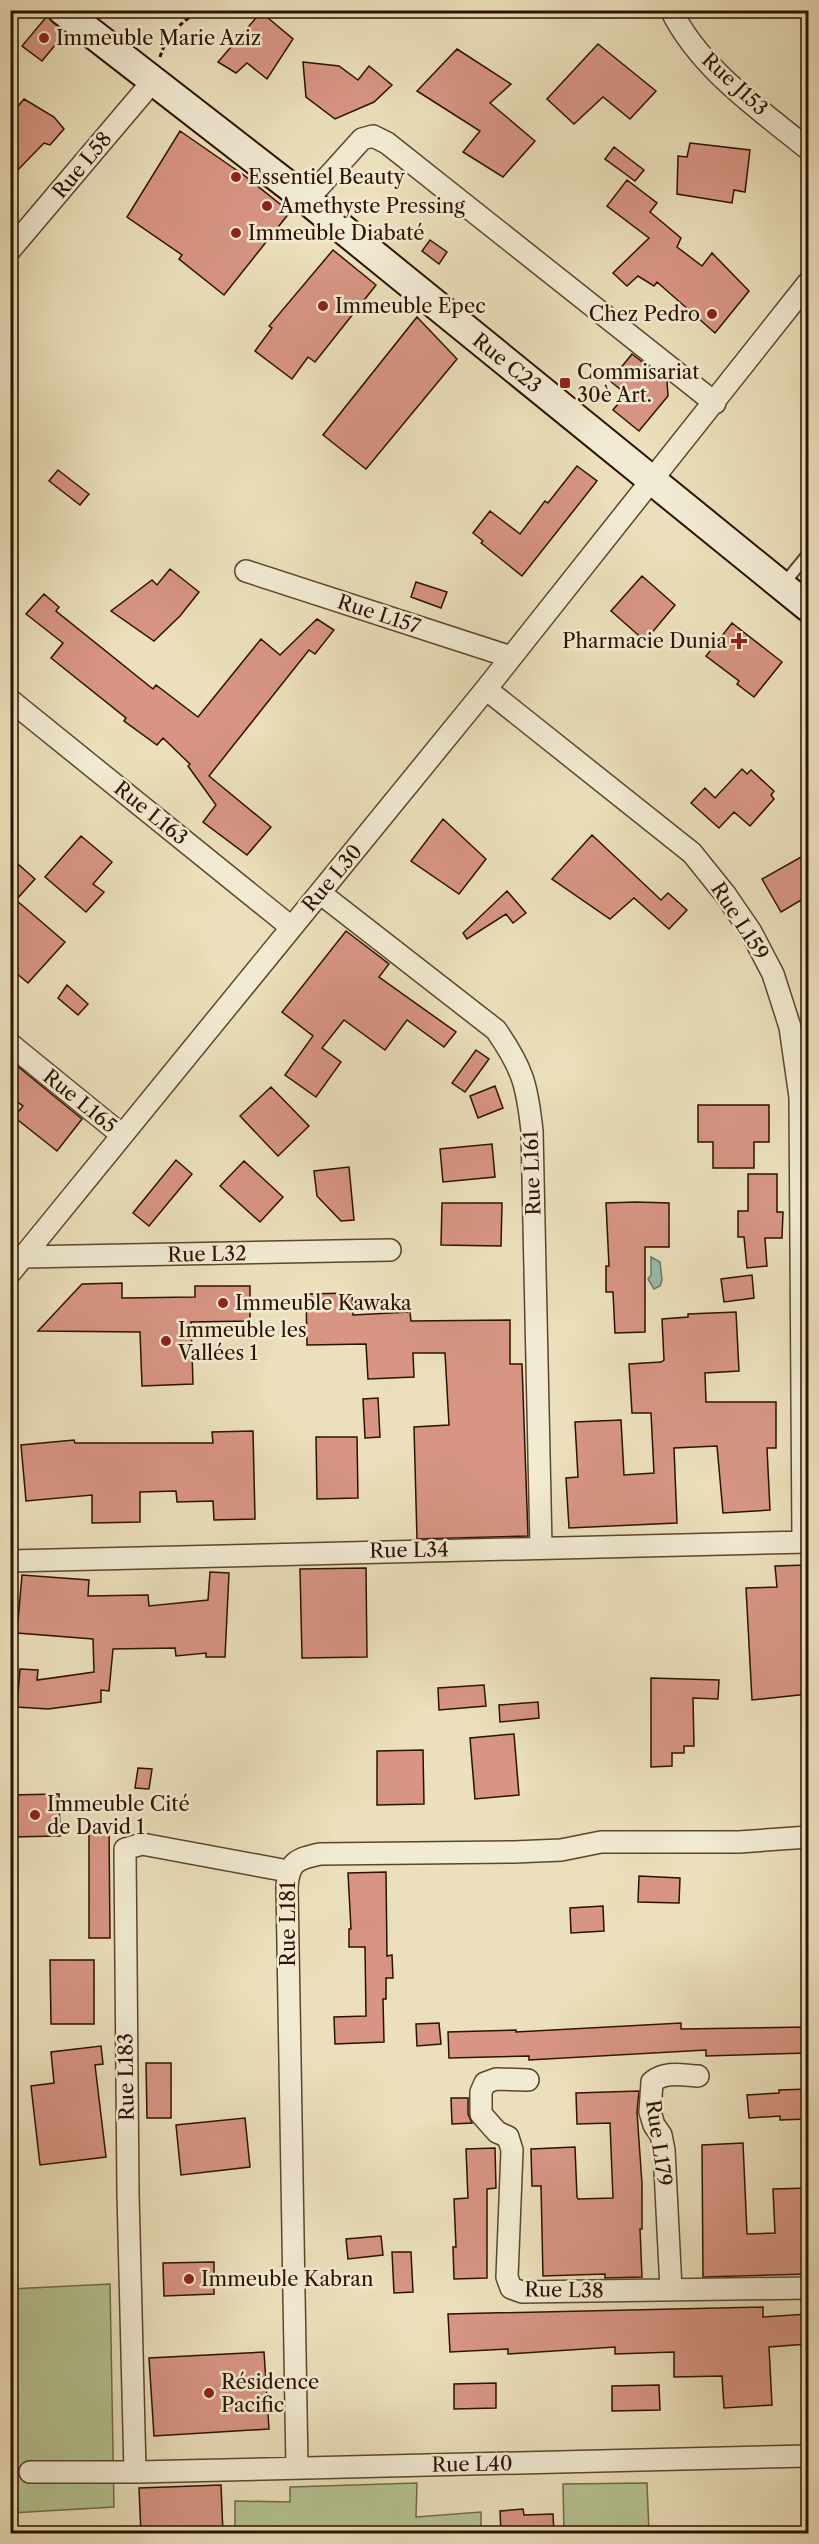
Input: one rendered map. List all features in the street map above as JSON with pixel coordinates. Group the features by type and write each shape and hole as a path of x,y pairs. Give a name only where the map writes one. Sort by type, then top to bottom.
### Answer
{"street":[{"name":"Rue C23","path":"62,10 307,200 808,607"},
{"name":"Rue J153","path":"671,10 695,48 718,74 808,149"},
{"name":"Rue L58","path":"10,250 153,81"},
{"path":"307,200 362,139 373,136 387,142 715,403"},
{"name":"Rue L30","path":"10,1273 486,689 808,283"},
{"name":"Rue L157","path":"246,571 511,657"},
{"name":"Rue L159","path":"486,689 692,853 751,932 773,974 790,1027 800,1097 806,1542"},
{"name":"Rue L163","path":"10,700 291,927"},
{"name":"Rue L161","path":"320,893 496,1030 516,1058 528,1090 532,1131 541,1547"},
{"name":"Rue L165","path":"10,1044 123,1135"},
{"name":"Rue L32","path":"24,1257 390,1250"},
{"name":"Rue L34","path":"10,1561 806,1542"},
{"name":"Rue L181","path":"297,2468 286,1887 288,1871 299,1858 320,1854 514,1852 561,1850 601,1842 739,1842 808,1837"},
{"name":"Rue L183","path":"135,2471 128,2171 125,1849 142,1844 288,1871"},
{"name":"Rue L179","path":"671,2289 664,2150 661,2135 654,2125 650,2112 652,2082 660,2076 698,2076"},
{"name":"Rue L38","path":"528,2080 496,2079 485,2083 481,2092 481,2114 497,2132 508,2138 512,2151 507,2277 511,2288 522,2292 808,2288"},
{"name":"Rue L40","path":"30,2472 808,2456"}],"lane":[{"path":"782,586 808,554"}],"path":[{"path":"153,81 165,41 183,21 201,10"}],"green space":[{"path":"110,2284 114,2507 11,2513 11,2289"},
{"path":"417,2483 416,2517 481,2512 481,2533 235,2533 235,2501 290,2502 290,2487"},
{"path":"647,2483 649,2533 564,2533 563,2484"}],"shaded area":[{"path":"651,1257 660,1262 662,1280 660,1286 654,1289 648,1279 651,1275"}],"building":[{"path":"261,12 293,39 267,79 247,63 236,73 218,62"},
{"name":"Immeuble Marie Aziz","path":"47,16 65,33 42,61 22,46"},
{"path":"598,44 656,91 630,119 603,97 574,124 547,99"},
{"path":"457,49 511,84 490,103 535,141 503,177 463,152 480,131 417,91"},
{"path":"303,62 339,66 358,80 369,66 392,85 374,102 335,119 306,97"},
{"path":"24,99 54,117 64,129 50,145 44,143 10,178 10,116"},
{"path":"180,131 245,176 290,212 224,295 179,259 182,255 127,217"},
{"path":"690,143 750,150 745,192 734,190 732,203 677,194 678,156 687,157"},
{"path":"614,147 644,170 635,181 605,159"},
{"path":"627,180 657,203 650,212 681,238 677,247 702,266 712,253 749,291 715,333 657,282 654,286 638,276 627,286 613,273 649,238 607,206"},
{"path":"430,240 447,252 439,264 422,251"},
{"name":"Immeuble Epec","path":"333,250 376,285 315,362 308,357 292,379 255,351 272,328 269,326"},
{"path":"417,317 457,359 366,469 323,435"},
{"path":"632,354 667,381 668,396 639,431 613,410 626,394 610,381"},
{"path":"577,466 597,481 522,576 481,543 483,541 473,533 490,511 520,534 545,501 548,503"},
{"path":"58,470 89,494 80,505 49,481"},
{"path":"170,569 199,592 180,616 154,641 111,611 152,580 157,585"},
{"path":"642,576 675,605 645,641 611,611"},
{"path":"416,582 447,592 441,608 411,597"},
{"path":"44,594 59,607 56,611 153,689 156,685 198,717 261,639 280,655 317,619 334,630 315,654 309,650 209,776 271,827 247,855 203,822 216,805 188,766 190,764 163,738 157,745 124,721 126,718 51,658 63,643 26,614"},
{"path":"732,623 782,662 754,697 737,684 739,681 706,656"},
{"path":"742,769 747,774 751,770 774,791 771,795 774,799 750,826 734,812 719,828 691,803 705,788 715,798"},
{"path":"443,819 486,859 459,894 411,861"},
{"path":"592,835 661,900 668,893 687,910 669,929 634,898 610,919 552,879"},
{"path":"81,836 112,862 93,884 104,892 86,912 45,877"},
{"path":"808,853 808,896 781,912 762,879"},
{"path":"10,857 35,879 16,900 65,942 28,983 10,968"},
{"path":"507,891 526,913 513,923 506,914 467,939 463,933"},
{"path":"346,931 389,964 379,977 456,1032 444,1047 407,1020 385,1050 344,1020 322,1048 341,1062 316,1097 285,1075 313,1036 282,1012"},
{"path":"67,985 88,1004 78,1015 58,998"},
{"path":"476,1050 489,1059 465,1092 452,1083"},
{"path":"16,1065 82,1119 57,1151 14,1117 23,1106 10,1097 10,1071"},
{"path":"495,1086 503,1108 478,1118 470,1096"},
{"path":"271,1087 309,1126 278,1156 240,1116"},
{"path":"698,1105 769,1105 769,1142 754,1142 754,1168 713,1168 713,1142 698,1142"},
{"path":"492,1144 495,1177 443,1182 440,1149"},
{"path":"176,1160 192,1174 149,1226 133,1213"},
{"path":"244,1161 283,1197 260,1222 220,1186"},
{"path":"349,1167 354,1220 341,1221 317,1196 314,1171"},
{"path":"748,1174 777,1174 777,1212 783,1212 782,1238 765,1238 767,1266 747,1268 744,1237 738,1237 738,1211 748,1211"},
{"path":"442,1203 502,1203 501,1246 441,1245"},
{"path":"606,1203 669,1203 669,1247 645,1247 645,1332 615,1333 613,1292 606,1292 606,1266 609,1266"},
{"path":"752,1275 754,1298 724,1302 721,1279"},
{"path":"122,1283 122,1298 195,1297 195,1286 250,1286 250,1321 191,1322 193,1384 142,1386 140,1332 38,1331 82,1284"},
{"path":"352,1293 353,1315 410,1312 411,1321 510,1320 510,1364 522,1364 528,1536 417,1539 414,1427 449,1425 445,1353 413,1353 414,1377 368,1379 366,1344 307,1345 306,1294"},
{"path":"736,1312 739,1371 705,1373 706,1402 776,1402 776,1448 767,1448 770,1510 723,1513 717,1446 674,1448 677,1523 569,1528 566,1478 578,1477 575,1422 621,1420 624,1475 654,1473 651,1413 632,1413 629,1364 664,1360 662,1319 688,1317 688,1314"},
{"path":"378,1398 380,1437 365,1438 363,1399"},
{"path":"253,1431 255,1519 214,1520 213,1501 177,1502 176,1491 140,1492 140,1522 92,1523 92,1495 26,1501 21,1445 74,1440 75,1443 213,1443 212,1432"},
{"path":"316,1437 357,1437 358,1498 317,1499"},
{"path":"808,1565 808,1694 752,1700 746,1588 777,1587 775,1566"},
{"path":"366,1568 367,1657 302,1658 300,1569"},
{"path":"210,1572 229,1573 225,1657 206,1657 206,1653 176,1656 175,1648 113,1649 109,1691 101,1690 101,1702 48,1709 17,1707 20,1669 38,1670 37,1680 94,1672 93,1639 17,1633 22,1575 89,1580 88,1596 148,1595 149,1606 208,1600"},
{"path":"651,1678 719,1680 718,1699 693,1698 694,1746 684,1746 684,1753 672,1753 672,1766 651,1767"},
{"path":"484,1685 486,1706 439,1710 438,1688"},
{"path":"538,1702 539,1718 500,1722 499,1705"},
{"path":"514,1734 519,1795 475,1799 470,1738"},
{"path":"423,1750 424,1804 377,1805 377,1751"},
{"path":"138,1768 152,1769 149,1789 135,1788"},
{"name":"Immeuble Cité de David 1","path":"59,1794 60,1836 10,1837 10,1795"},
{"path":"89,1826 109,1826 110,1938 89,1938"},
{"path":"386,1872 387,1956 392,1955 393,1978 386,1978 386,1999 383,1999 384,2042 335,2044 334,2017 366,2016 365,1947 349,1947 349,1929 351,1929 348,1873"},
{"path":"639,1876 680,1878 679,1903 638,1902"},
{"path":"603,1906 604,1931 571,1933 570,1908"},
{"path":"50,1960 94,1960 94,2024 51,2024"},
{"path":"439,2023 441,2044 417,2046 416,2024"},
{"path":"681,2023 681,2029 808,2027 808,2053 706,2056 706,2050 529,2060 529,2056 449,2058 448,2032 516,2030 516,2032"},
{"path":"101,2046 103,2064 95,2065 106,2157 40,2165 31,2086 54,2083 51,2052"},
{"path":"146,2063 171,2063 171,2118 147,2118"},
{"path":"808,2089 808,2119 780,2120 780,2116 749,2118 747,2095 779,2093 779,2090"},
{"path":"639,2091 637,2112 642,2184 642,2229 640,2229 642,2277 605,2278 605,2274 543,2276 541,2186 532,2186 531,2149 575,2147 578,2199 613,2198 610,2123 577,2124 576,2093"},
{"path":"451,2098 468,2098 468,2114 472,2123 452,2124"},
{"path":"245,2118 250,2167 181,2175 176,2125"},
{"path":"743,2143 747,2234 775,2233 773,2189 808,2188 808,2274 703,2277 702,2145"},
{"path":"495,2148 496,2188 487,2189 487,2278 454,2279 453,2247 456,2247 454,2199 468,2198 466,2149"},
{"path":"381,2236 383,2255 348,2259 346,2239"},
{"path":"392,2252 411,2252 413,2292 394,2293"},
{"name":"Immeuble Kabran","path":"214,2262 214,2294 164,2296 163,2263"},
{"path":"763,2307 763,2317 808,2314 808,2344 769,2347 772,2405 724,2408 722,2376 674,2377 674,2352 615,2354 615,2347 508,2354 508,2349 450,2352 448,2314"},
{"name":"Résidence Pacific","path":"264,2352 269,2429 154,2436 149,2358"},
{"path":"496,2383 496,2408 454,2409 454,2384"},
{"path":"659,2385 660,2410 612,2411 612,2386"},
{"path":"221,2485 223,2534 141,2534 139,2488"},
{"path":"523,2509 524,2515 553,2514 554,2534 501,2534 500,2511"}],"place":[{"name":"Immeuble Marie Aziz","path":"44,38"},
{"name":"Essentiel Beauty","path":"236,177"},
{"name":"Amethyste Pressing","path":"267,206"},
{"name":"Immeuble Diabaté","path":"236,233"},
{"name":"Immeuble Epec","path":"323,306"},
{"name":"Chez Pedro","path":"712,314"},
{"name":"Commisariat 30è Art.","path":"565,383"},
{"name":"Pharmacie Dunia","path":"739,641"},
{"name":"Immeuble Kawaka","path":"223,1303"},
{"name":"Immeuble les Vallées 1","path":"166,1341"},
{"name":"Immeuble Cité de David 1","path":"35,1815"},
{"name":"Immeuble Kabran","path":"189,2279"},
{"name":"Résidence Pacific","path":"209,2393"}]}
